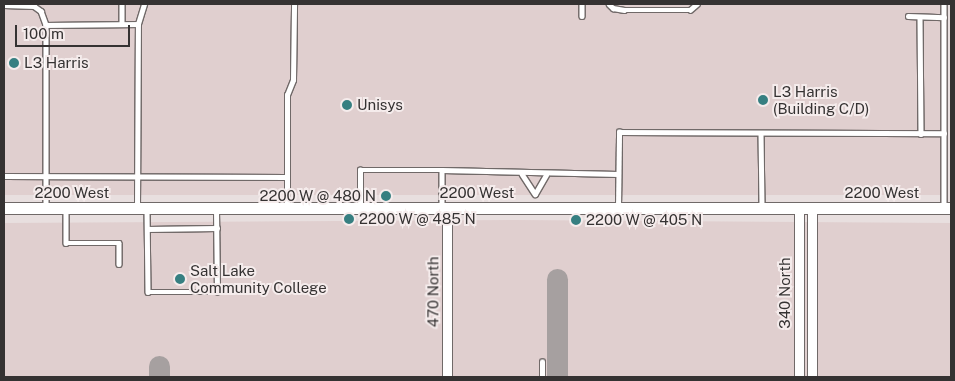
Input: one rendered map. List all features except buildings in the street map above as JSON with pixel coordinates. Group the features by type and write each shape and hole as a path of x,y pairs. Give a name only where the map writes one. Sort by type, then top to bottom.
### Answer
{"street":[{"name":"2200 West","path":"4,208 948,208"},
{"name":"470 North","path":"445,208 446,377"},
{"name":"340 North","path":"799,208 800,377"},
{"name":"340 North","path":"812,208 812,377"}],"lane":[{"path":"5,4 34,6 41,11 46,25 46,208"},
{"path":"122,4 122,24"},
{"path":"144,4 138,24 137,177 147,229 148,292 217,292 216,208"},
{"path":"287,208 287,95 293,80 294,4"},
{"path":"582,4 582,16"},
{"path":"609,4 613,8 624,10 690,10 697,4"},
{"path":"944,4 944,133 948,208"},
{"path":"908,16 944,17"},
{"path":"920,16 921,134"},
{"path":"46,25 138,24"},
{"path":"618,208 619,132 944,133"},
{"path":"761,133 762,208"},
{"path":"360,208 360,170 442,170 546,175 618,174"},
{"path":"442,170 445,208"},
{"path":"522,174 535,194"},
{"path":"534,208 535,194 546,175"},
{"path":"4,176 287,177"},
{"path":"66,208 66,243 119,243 119,264"},
{"path":"147,229 216,228"},
{"path":"542,362 542,377"}],"shaded area":[{"path":"4,4 943,4 943,195 4,195"},
{"path":"516,220 951,223 951,377 4,377 4,223"}],"taxiway":[{"path":"557,279 557,377"},
{"path":"159,366 159,377"}],"place":[{"name":"L3 Harris","path":"14,63"},
{"name":"L3 Harris (Building C/D)","path":"763,100"},
{"name":"Unisys","path":"347,105"},
{"name":"2200 W @ 480 N","path":"386,196"},
{"name":"2200 W @ 485 N","path":"349,219"},
{"name":"2200 W @ 405 N","path":"576,220"},
{"name":"Salt Lake Community College","path":"180,279"}]}
